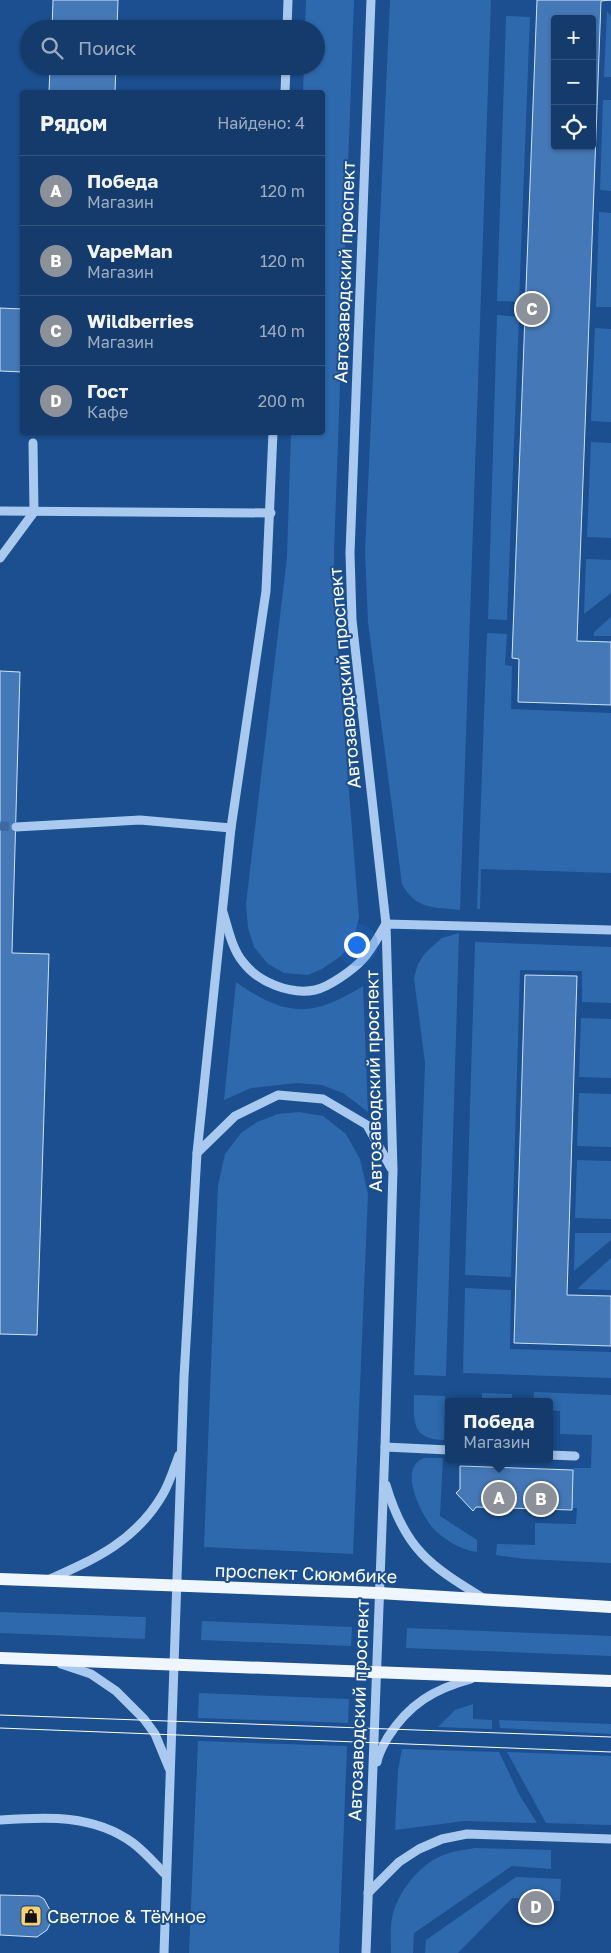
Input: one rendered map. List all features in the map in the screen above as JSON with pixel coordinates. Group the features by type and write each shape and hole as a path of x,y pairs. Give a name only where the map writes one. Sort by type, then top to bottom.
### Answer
{"main road":[{"name":"проспект Сююмбике","path":"0,1579 379,1593 611,1607"},
{"path":"0,1658 611,1681"}],"street":[{"path":"287,20 288,0"},
{"name":"Автозаводский проспект","path":"366,1953 385,1447 392,1170 386,924 352,620 350,553 371,0"},
{"path":"285,90 286,75"},
{"path":"164,1953 182,1448 197,1153 231,828 266,591 273,435"},
{"path":"0,558 34,512 33,443"},
{"path":"0,511 270,514"},
{"path":"16,827 140,820 231,828"},
{"path":"222,907 230,936 243,962 264,980 289,991 316,990 342,977 363,959 386,924 611,930"},
{"path":"197,1153 235,1116 278,1095 322,1099 367,1125 392,1170"},
{"path":"385,1447 445,1450"},
{"path":"48,1580 92,1560 124,1540 148,1519 164,1492 182,1448"},
{"path":"553,1455 575,1456"},
{"path":"384,1476 394,1510 408,1538 427,1561 451,1579 485,1600"},
{"path":"46,1659 92,1674 116,1691 144,1719 155,1734 170,1771"},
{"path":"372,1781 379,1753 403,1717 432,1693 449,1685 483,1676"},
{"path":"0,1820 58,1818 92,1823 116,1832 135,1844 166,1876"},
{"path":"368,1893 399,1862 420,1849 442,1839 467,1834 611,1839"}],"shaded area":[{"path":"306,0 354,0 334,552 335,617 359,917 354,939 341,956 322,969 308,975 284,973 268,964 254,947 248,928 246,904 287,557 291,435 325,435 325,90 303,90 304,75 325,75 325,20 305,20"},
{"path":"390,0 491,0 460,910 426,906 413,899 402,884 368,622 365,552"},
{"path":"607,11 611,17 611,77 604,77"},
{"path":"506,16 530,17 519,302 497,301"},
{"path":"603,100 611,100 611,191 600,190"},
{"path":"599,212 611,213 611,307 596,307"},
{"path":"497,315 519,317 507,620 488,619"},
{"path":"595,328 611,329 611,422 591,421"},
{"path":"591,442 611,443 611,538 587,537"},
{"path":"586,559 611,560 611,593 584,614"},
{"path":"611,617 611,636 594,636 594,632"},
{"path":"487,633 507,634 505,665 512,666 511,709 611,713 611,873 481,869 480,909 477,909"},
{"path":"459,933 446,1376 414,1375 425,1063 414,978 418,964 425,953 442,938"},
{"path":"475,942 611,947 611,1003 582,1002 582,971 520,970 511,1277 465,1275"},
{"path":"236,982 269,1002 299,1009 329,1004 363,986 368,1112 343,1093 322,1085 297,1083 251,1088 224,1100"},
{"path":"581,1018 611,1019 611,1078 579,1077"},
{"path":"579,1093 611,1094 611,1147 577,1146"},
{"path":"299,1112 323,1116 346,1134 360,1159 368,1194 353,1554 204,1547 218,1185 225,1154 241,1133 257,1122 278,1114"},
{"path":"577,1160 611,1161 611,1219 575,1218"},
{"path":"575,1233 611,1233 611,1240 574,1271"},
{"path":"611,1258 611,1290 577,1289"},
{"path":"465,1288 511,1290 510,1349 611,1352 611,1378 463,1373"},
{"path":"534,1392 611,1395 611,1563 525,1559 496,1555 497,1544 535,1545 535,1523 576,1524 577,1508 572,1508 573,1468 591,1468 592,1435 560,1434 560,1411 553,1410 553,1398 533,1398"},
{"path":"482,1393 512,1394 512,1398 482,1398"},
{"path":"414,1395 445,1396 444,1440 433,1439 420,1432 415,1421"},
{"path":"424,1458 443,1458 440,1516 477,1540 477,1552 459,1547 442,1537 423,1513 414,1492 412,1471 416,1463"},
{"path":"0,1612 146,1617 145,1639 0,1633"},
{"path":"202,1621 352,1627 351,1646 201,1640"},
{"path":"407,1628 611,1636 611,1656 406,1648"},
{"path":"199,1693 349,1699 348,1723 198,1718"},
{"path":"473,1704 473,1719 492,1720 492,1729 438,1727 455,1710"},
{"path":"499,1720 611,1724 611,1734 500,1728"},
{"path":"198,1741 347,1746 339,1953 189,1953"},
{"path":"402,1749 499,1752 520,1796 537,1823 464,1821 395,1830 398,1770"},
{"path":"507,1752 611,1756 611,1825 546,1823"},
{"path":"475,1848 551,1850 551,1869 512,1866 414,1933 413,1953 391,1953 392,1918 399,1899 410,1881 424,1866 441,1856"},
{"path":"516,1877 561,1879 560,1901 512,1898 458,1953 425,1953 426,1940"}],"building":[{"path":"53,0 118,0 117,20 52,20"},
{"path":"537,0 611,0 601,1 596,134 596,15 551,15 551,150 595,150 577,641 611,642 611,705 518,702 519,659 512,658"},
{"path":"50,75 116,75 115,90 49,90"},
{"path":"0,308 20,309 20,372 0,371"},
{"path":"0,671 20,672 12,953 49,954 37,1335 0,1334"},
{"path":"525,975 577,976 567,1295 611,1296 611,1346 514,1343"},
{"path":"460,1466 573,1470 572,1510 476,1507 473,1511 456,1493 460,1489"},
{"path":"0,1895 39,1896 44,1899 50,1910 50,1924 47,1930 37,1937 0,1935"},
{"path":"526,1900 545,1902 545,1915 526,1913"}],"tunnel":[{"path":"0,826 16,827"}],"tram line":[{"path":"0,1715 611,1737"},
{"path":"0,1728 611,1752"}],"place":[{"name":"Wildberries","path":"532,309"},
{"name":"Победа","path":"499,1498"},
{"name":"VapeMan","path":"541,1499"},
{"name":"Гост","path":"536,1907"},
{"name":"Светлое & Тёмное","path":"31,1916"}]}
